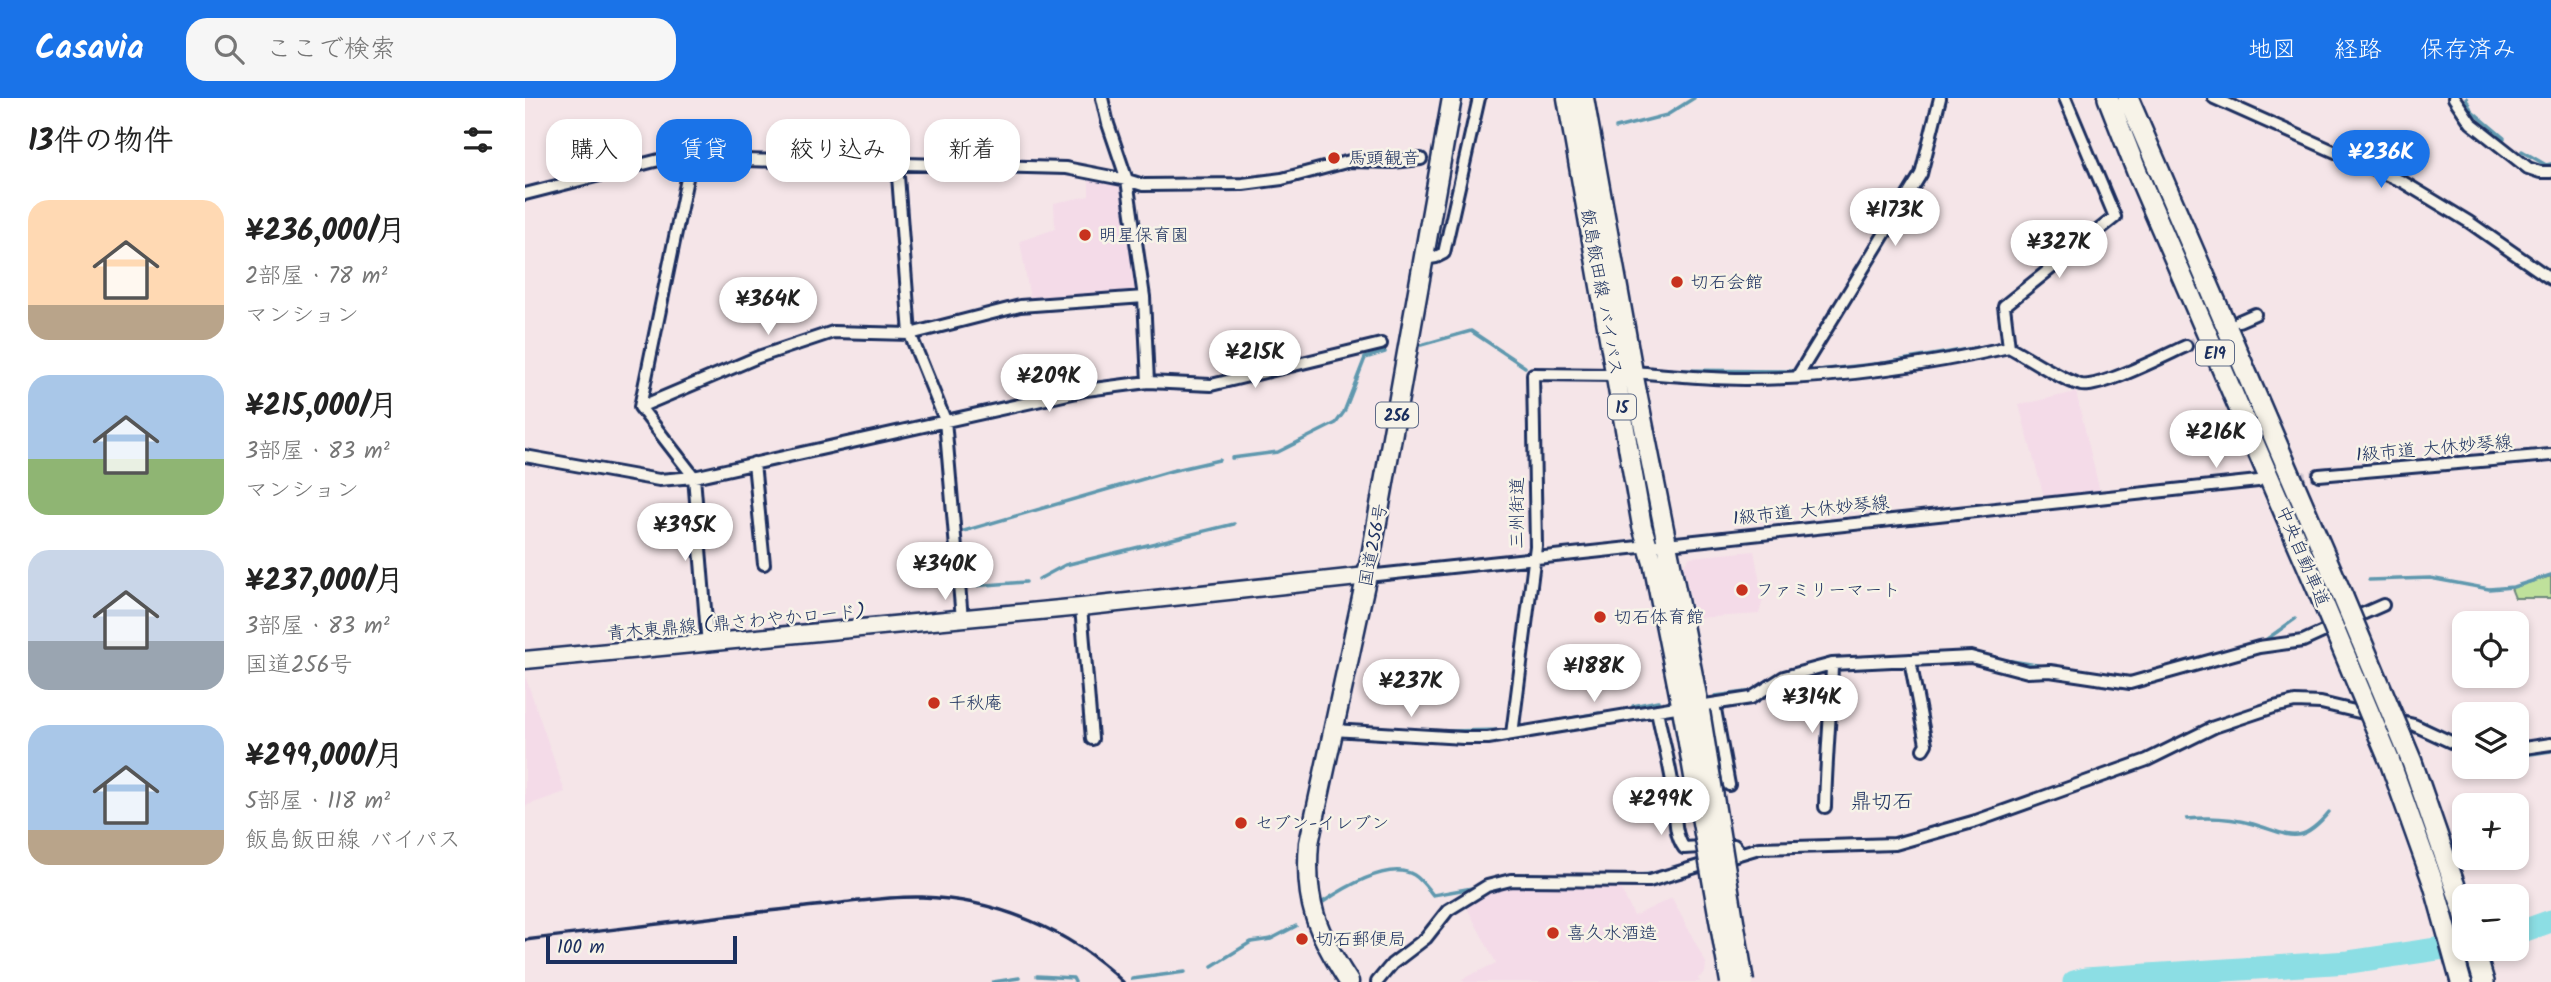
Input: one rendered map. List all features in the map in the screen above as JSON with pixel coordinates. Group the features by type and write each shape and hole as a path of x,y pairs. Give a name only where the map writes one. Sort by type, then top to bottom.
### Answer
{"highway":[{"name":"中央自動車道","path":"2108,98 2137,172 2391,762 2434,885 2461,982"},
{"name":"中央自動車道","path":"2128,98 2343,597 2411,762 2454,884"},
{"path":"2477,961 2483,982"}],"main road":[{"name":"国道256号","path":"1349,982 1315,922 1307,884 1309,843 1367,576 1453,98"},
{"name":"飯島飯田線 バイパス","path":"1567,98 1625,373 1666,543 1744,982"},
{"name":"飯島飯田線 バイパス","path":"1584,98 1625,373 1647,546 1696,708 1730,982"},
{"name":"青木東鼎線 (鼎さわやかロード)","path":"525,660 708,645 1367,576"}],"street":[{"path":"1102,98 1127,180 1145,297 1149,382"},
{"path":"1424,259 1444,253 1479,98"},
{"path":"1797,377 1921,174 1940,98"},
{"path":"2009,347 2004,306 2115,217 2064,98"},
{"path":"2214,98 2403,182 2469,222 2551,279"},
{"path":"2454,98 2471,122 2528,168 2551,172"},
{"path":"910,163 1066,168 1143,185 1243,184 1282,179 1350,161 1393,162 1421,159"},
{"path":"525,194 656,161"},
{"path":"686,182 640,407 694,477 708,645"},
{"path":"898,182 910,334 946,420 962,619"},
{"path":"640,407 758,357 833,331 910,334 1020,306 1145,297"},
{"path":"2239,321 2255,314"},
{"path":"525,456 659,480 694,477 1086,390 1149,382 1211,385 1381,344"},
{"path":"1625,373 1743,379 1797,377 1853,373 1965,357 2009,347 2070,380 2087,386 2106,381 2186,346"},
{"name":"三州街道","path":"1512,734 1537,546 1534,374 1625,373"},
{"name":"1級市道 大休妙琴線","path":"2319,475 2551,456"},
{"path":"754,463 764,564"},
{"name":"1級市道 大休妙琴線","path":"1367,576 2258,481"},
{"path":"1333,730 1489,738 1657,710 1696,708 1751,698 1784,677 1832,664 1971,657 2028,672 2050,671 2130,683 2259,647 2303,641 2383,605"},
{"path":"1081,607 1092,739"},
{"path":"1910,660 1926,744 1923,749"},
{"path":"1825,807 1832,664"},
{"path":"1377,982 1392,964 1426,938 1448,910 1487,886 1511,880 1649,881 1759,848 1895,844 1929,836 2147,760 2233,719 2295,702 2321,702 2414,725 2452,742"},
{"path":"1696,708 1729,785"},
{"path":"1657,710 1674,794 1676,833 1681,845 1684,848 1734,845 1740,852"},
{"path":"2529,747 2551,744"}],"shaded area":[{"name":"明星保育園","path":"1089,176 1125,183 1141,291 1030,299 1020,241 1055,229 1054,203 1089,196"},
{"path":"2076,392 2100,492 2044,497 2019,405"},
{"path":"1754,551 1763,599 1759,614 1695,618 1683,565 1690,557"},
{"path":"525,675 565,792 525,806"},
{"path":"1587,885 1621,889 1634,916 1672,898 1706,963 1705,973 1698,978 1700,982 1464,982 1462,979 1496,963 1465,904 1489,891 1507,886"}],"green space":[{"path":"2551,576 2551,598 2515,598 2511,588"}],"waterway":[{"path":"1616,128 1667,115 1694,98"},
{"path":"2466,98 2471,110 2504,138"},
{"path":"2522,151 2546,165 2551,164"},
{"path":"1421,345 1471,331 1525,367"},
{"path":"1809,371 1884,363 1992,345"},
{"path":"1232,458 1278,452 1336,423 1344,412 1365,358 1385,352"},
{"path":"1662,370 1797,371"},
{"path":"964,531 1171,471 1219,460"},
{"path":"1039,579 1065,565 1234,524"},
{"path":"2369,580 2430,578 2489,589 2513,587 2551,575"},
{"path":"972,586 1026,582"},
{"path":"2260,644 2295,619"},
{"path":"1999,659 2050,667"},
{"path":"1715,696 1754,691"},
{"path":"1633,706 1658,701"},
{"path":"1522,727 1599,713"},
{"path":"2421,721 2452,736"},
{"path":"1447,731 1505,730"},
{"path":"2529,754 2551,751"},
{"path":"2187,819 2237,820 2294,835 2310,830 2329,812"},
{"path":"1621,876 1653,874 1689,864"},
{"path":"1323,902 1367,878 1392,871 1404,871 1414,875 1433,895 1478,887"},
{"path":"2529,929 2551,921"},
{"path":"1212,966 1251,942 1271,939 1296,926"},
{"path":"2074,982 2085,979 2349,962 2452,947"},
{"path":"1132,979 1185,972"},
{"path":"1037,976 1073,978 1075,982"},
{"path":"993,982 1019,978"}],"tunnel":[{"path":"2186,346 2230,325"},
{"path":"2266,480 2319,475"},
{"path":"1674,794 1729,785"}],"railway":[{"path":"525,940 872,900 922,897 977,904 1030,921 1080,947 1123,982"}],"place":[{"name":"馬頭観音","path":"1334,158"},
{"name":"明星保育園","path":"1085,235"},
{"name":"切石会館","path":"1677,282"},
{"name":"ファミリーマート","path":"1742,590"},
{"name":"切石体育館","path":"1600,617"},
{"name":"千秋庵","path":"934,703"},
{"name":"セブン-イレブン","path":"1241,823"},
{"name":"喜久水酒造","path":"1553,933"},
{"name":"切石郵便局","path":"1302,939"}],"district":[{"name":"鼎切石","path":"1882,801"}]}
